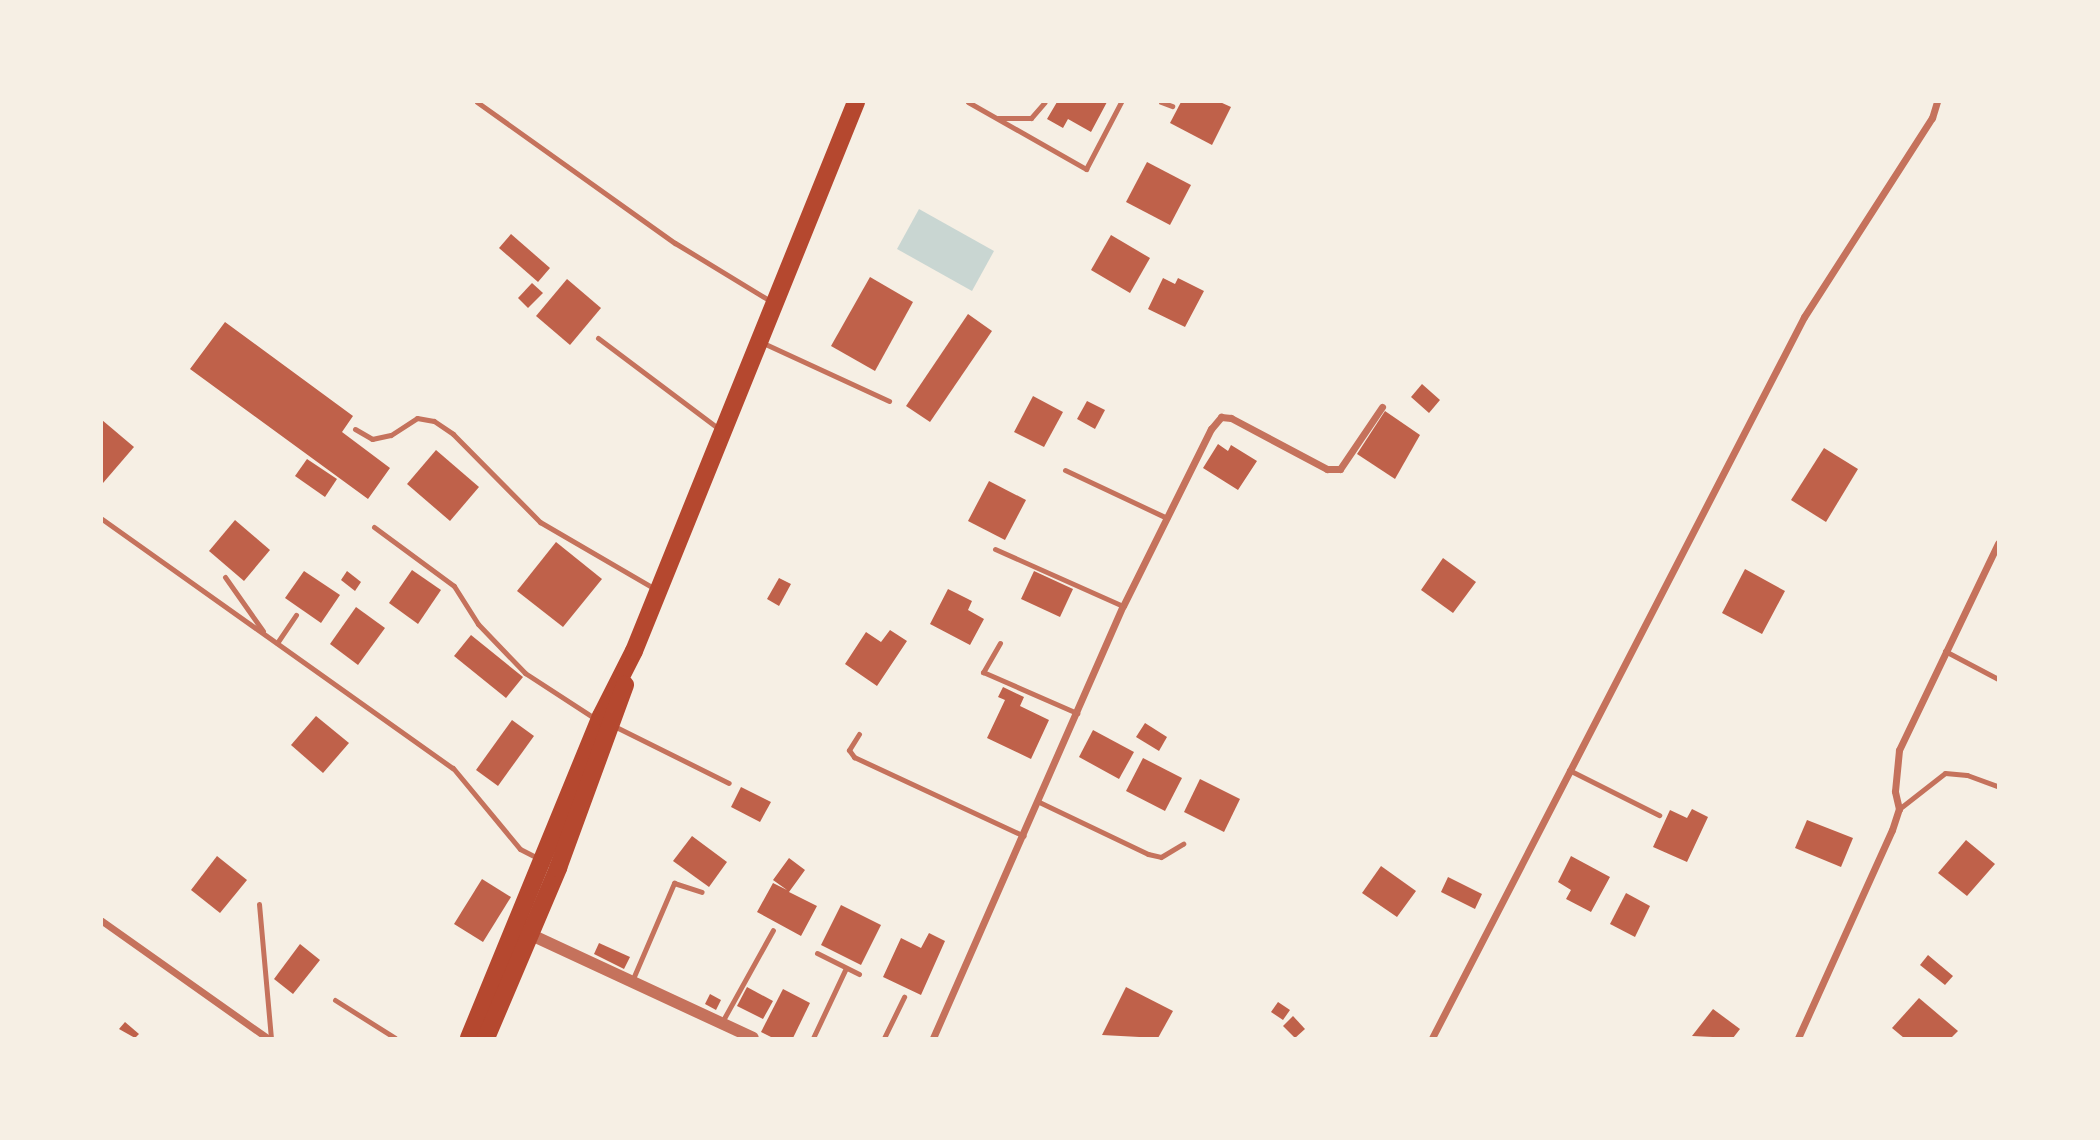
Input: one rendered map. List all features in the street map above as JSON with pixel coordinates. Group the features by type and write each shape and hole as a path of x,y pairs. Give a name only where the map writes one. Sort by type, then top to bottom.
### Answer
{"main road":[{"path":"469,1038 522,931 856,102"},
{"path":"486,1038 542,861 606,724"}],"street":[{"path":"1432,1038 1804,317 1932,118 1937,102"},
{"path":"933,1038 1124,606 1210,429 1221,417 1244,422 1334,470 1344,467 1382,407"},
{"path":"1798,1038 1845,940 1899,809 1895,791 1899,750 1998,543"},
{"path":"102,921 269,1038"},
{"path":"522,931 753,1038"}],"lane":[{"path":"477,102 675,243 776,304"},
{"path":"968,102 1086,169 1121,102"},
{"path":"998,118 1031,118 1045,102"},
{"path":"1161,102 1172,107"},
{"path":"598,338 723,432"},
{"path":"760,341 889,401"},
{"path":"355,429 372,439 390,435 417,418 434,421 453,434 540,522 659,591"},
{"path":"1065,470 1167,518"},
{"path":"102,519 453,768 520,849 542,861"},
{"path":"374,527 454,586 478,624 524,673 606,724 729,783"},
{"path":"995,549 1124,606"},
{"path":"225,577 264,634"},
{"path":"277,643 296,615"},
{"path":"1000,643 983,672 1077,713"},
{"path":"1945,651 1998,679"},
{"path":"859,734 849,750 854,757 1024,836"},
{"path":"1569,770 1659,815"},
{"path":"1899,809 1945,773 1967,775 1998,786"},
{"path":"1038,801 1161,857 1183,844"},
{"path":"631,982 674,883 702,892"},
{"path":"260,904 269,1038"},
{"path":"720,1024 773,930"},
{"path":"817,953 859,974"},
{"path":"813,1038 846,968"},
{"path":"884,1038 904,997"},
{"path":"335,1000 395,1038"}],"shaded area":[{"path":"919,209 994,251 972,291 897,249"}],"building":[{"path":"1057,102 1107,102 1091,132 1068,119 1063,128 1047,119"},
{"path":"1181,102 1220,102 1231,107 1212,145 1170,123"},
{"path":"1147,162 1191,185 1170,225 1126,202"},
{"path":"511,234 550,268 538,282 499,248"},
{"path":"1111,235 1150,258 1130,293 1091,270"},
{"path":"870,277 913,302 875,371 831,346"},
{"path":"1163,278 1175,284 1178,278 1204,291 1185,327 1148,309"},
{"path":"567,279 601,308 570,345 536,316"},
{"path":"532,283 543,293 528,308 518,298"},
{"path":"968,314 992,331 930,422 906,406"},
{"path":"225,322 353,416 342,432 390,468 368,499 190,369"},
{"path":"1422,384 1440,400 1429,413 1411,397"},
{"path":"1033,396 1063,412 1044,447 1014,432"},
{"path":"1087,401 1105,410 1095,429 1077,419"},
{"path":"1385,411 1420,435 1395,479 1357,454"},
{"path":"102,420 134,447 103,483 102,481"},
{"path":"1218,444 1228,451 1231,445 1257,461 1238,490 1203,468"},
{"path":"1824,448 1858,469 1826,522 1791,500"},
{"path":"436,450 479,487 450,521 407,484"},
{"path":"307,459 337,479 325,497 295,476"},
{"path":"989,481 1026,500 1005,540 968,521"},
{"path":"235,520 270,550 244,581 209,551"},
{"path":"556,542 602,579 563,627 517,591"},
{"path":"1443,558 1476,582 1453,613 1421,590"},
{"path":"1745,569 1785,591 1762,634 1722,613"},
{"path":"412,570 441,590 418,624 389,603"},
{"path":"304,571 340,595 321,623 285,598"},
{"path":"347,571 361,582 355,591 341,580"},
{"path":"1034,571 1073,589 1060,617 1021,599"},
{"path":"779,578 791,584 779,606 767,599"},
{"path":"948,589 972,601 968,610 984,619 970,645 930,624"},
{"path":"356,607 385,628 358,665 330,644"},
{"path":"890,630 907,641 877,686 845,664 866,632 881,642"},
{"path":"471,635 523,677 506,698 454,656"},
{"path":"1003,687 1024,697 1020,706 1049,720 1031,759 987,738 1005,700 998,697"},
{"path":"316,716 349,743 323,773 291,745"},
{"path":"512,720 534,736 498,786 476,770"},
{"path":"1145,723 1167,737 1159,751 1136,737"},
{"path":"1093,730 1134,752 1119,779 1079,757"},
{"path":"1143,758 1182,778 1165,811 1126,791"},
{"path":"1200,779 1240,799 1224,832 1184,812"},
{"path":"741,787 771,802 760,822 731,807"},
{"path":"1692,809 1708,817 1687,862 1653,847 1670,810 1687,818"},
{"path":"1807,820 1853,838 1841,867 1795,848"},
{"path":"692,836 727,862 709,887 673,861"},
{"path":"1966,840 1995,864 1967,896 1938,873"},
{"path":"217,856 247,880 220,913 191,890"},
{"path":"1571,856 1610,877 1591,912 1566,899 1571,890 1558,882"},
{"path":"789,858 805,870 789,892 817,906 801,936 757,912 773,883 787,890 773,880"},
{"path":"1381,866 1416,891 1397,917 1362,893"},
{"path":"1448,877 1482,894 1475,909 1441,892"},
{"path":"482,879 511,897 483,942 454,924"},
{"path":"1626,893 1650,906 1635,937 1610,924"},
{"path":"841,905 881,925 861,965 821,945"},
{"path":"929,933 945,941 921,995 883,977 901,938 921,948"},
{"path":"599,943 630,957 624,969 594,954"},
{"path":"300,944 320,960 293,994 274,979"},
{"path":"1928,955 1953,976 1945,985 1920,965"},
{"path":"747,987 773,1001 763,1019 737,1006"},
{"path":"1126,987 1173,1011 1158,1038 1102,1035"},
{"path":"783,989 810,1003 793,1038 773,1038 761,1032"},
{"path":"710,994 721,1000 716,1010 705,1004"},
{"path":"1919,998 1958,1031 1951,1038 1904,1038 1892,1028"},
{"path":"1278,1002 1290,1010 1283,1020 1271,1012"},
{"path":"1713,1009 1740,1029 1733,1038 1692,1036"},
{"path":"1293,1016 1305,1029 1295,1038 1283,1026"},
{"path":"125,1022 139,1034 135,1038 119,1029"}]}
